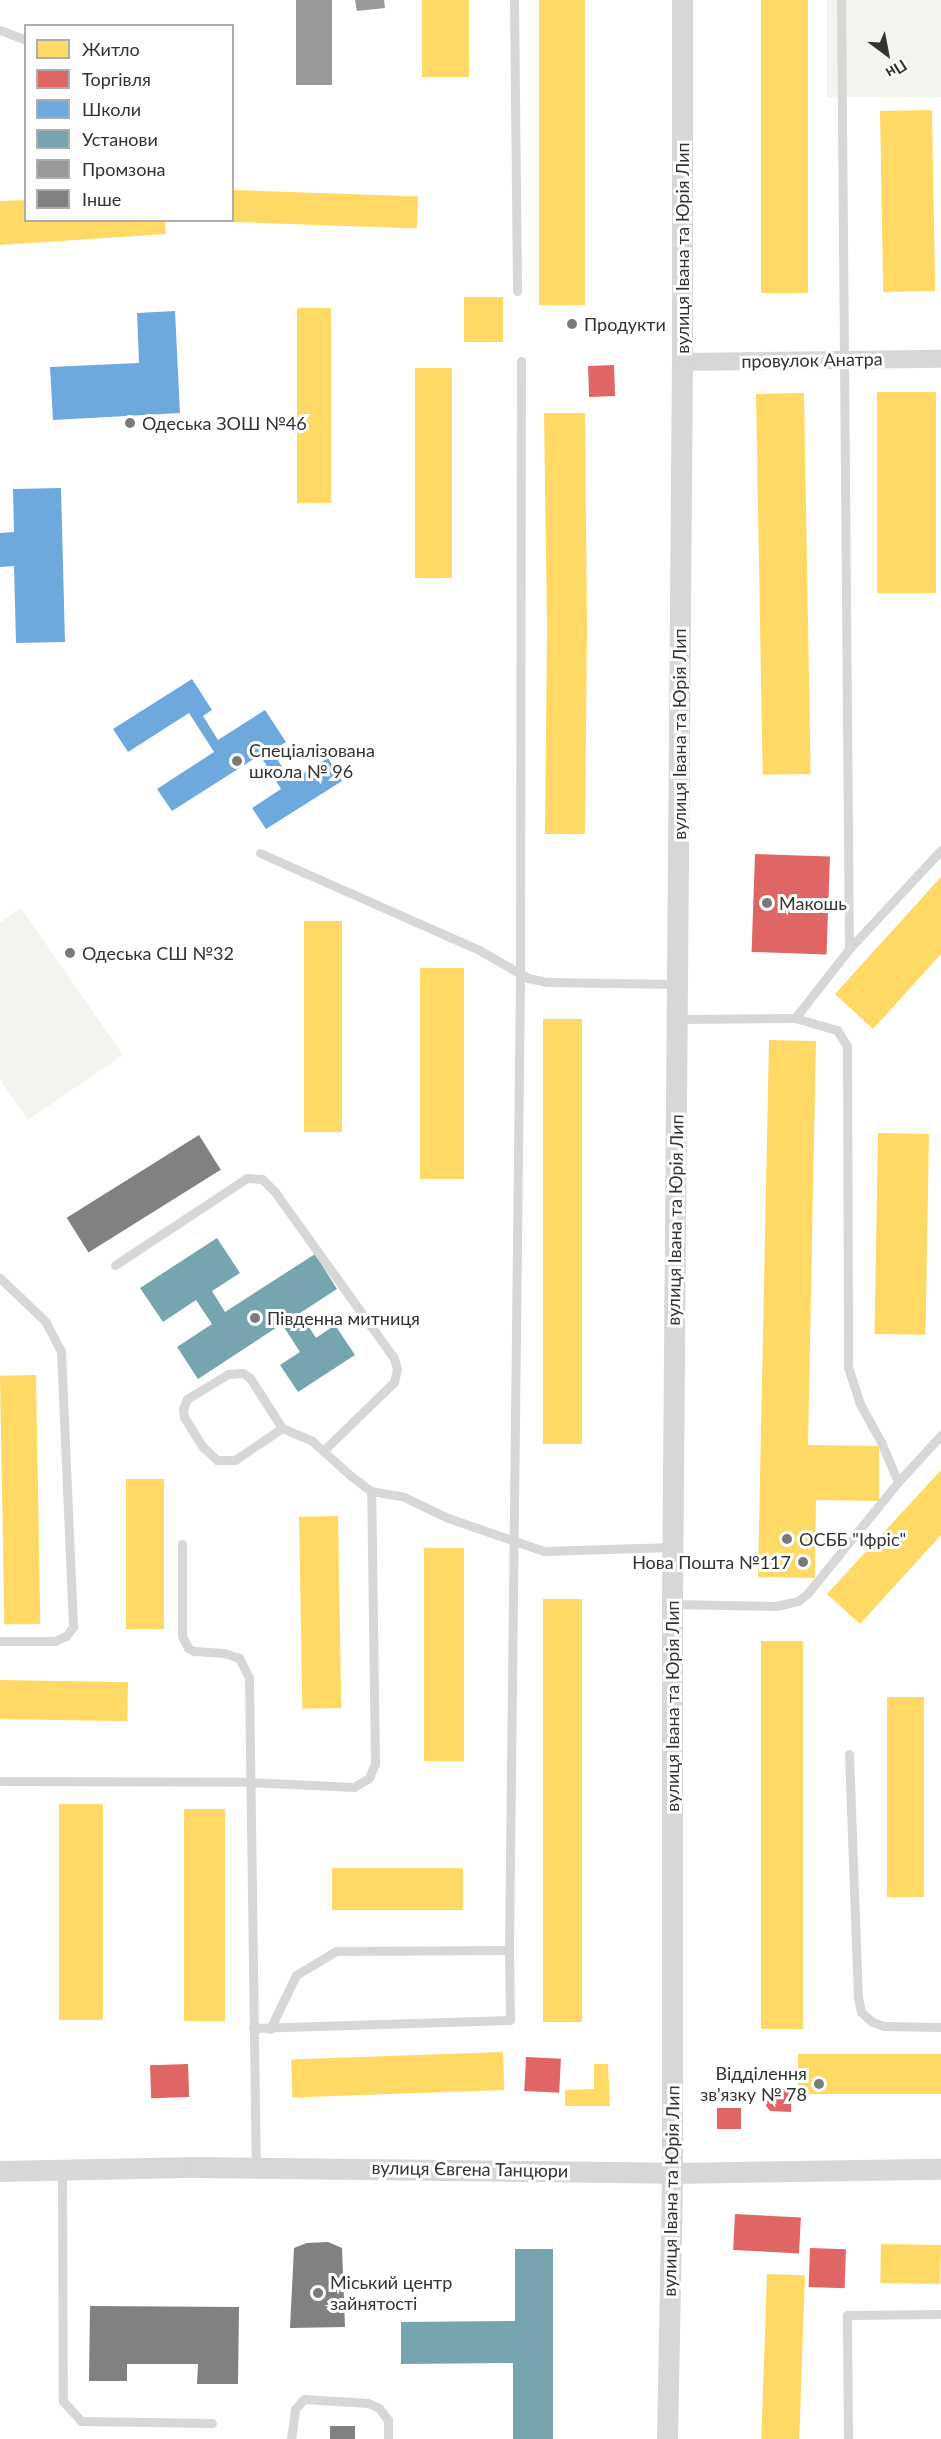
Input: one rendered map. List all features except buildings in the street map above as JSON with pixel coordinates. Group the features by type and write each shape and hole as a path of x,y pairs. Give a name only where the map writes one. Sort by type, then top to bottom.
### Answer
{"street":[{"name":"вулиця Івана та Юрія Лип","path":"667,2439 672,2173 672,1547 682,362 682,0"},
{"name":"провулок Анатра","path":"682,362 941,359"},
{"name":"вулиця Євгена Танцюри","path":"0,2171 62,2172 256,2167 672,2173 941,2169"}],"lane":[{"path":"514,0 517,291"},
{"path":"841,0 849,949"},
{"path":"0,30 24,39"},
{"path":"253,2028 510,2020 520,974 521,361"},
{"path":"795,1018 849,949 941,850"},
{"path":"260,853 479,950 528,978 547,982 677,984"},
{"path":"677,1019 795,1018 837,1030 847,1046 848,1367 860,1404 881,1442 898,1482"},
{"path":"115,1265 248,1178 262,1179 275,1192 387,1348 397,1369 394,1382 323,1451"},
{"path":"0,1278 45,1321 60,1351 73,1627 66,1636 55,1641 0,1641"},
{"path":"282,1428 235,1460 217,1460 203,1448 184,1417 183,1409 188,1399 228,1374 243,1373 250,1378 282,1428 312,1441 371,1491 404,1497 448,1518 544,1551 672,1547"},
{"path":"672,1604 776,1606 798,1600 807,1594 898,1482 941,1435"},
{"path":"0,1781 250,1782 354,1787 369,1778 375,1762 371,1491"},
{"path":"182,1544 182,1636 188,1648 194,1651 224,1653 239,1658 249,1678 256,2167"},
{"path":"849,1754 858,1997 861,2012 872,2022 884,2026 941,2027"},
{"path":"270,2029 296,1975 336,1951 509,1950"},
{"path":"62,2172 63,2401 81,2421 212,2423"},
{"path":"848,2439 847,2315 941,2314"},
{"path":"291,2439 295,2409 304,2399 368,2403 379,2408 387,2420 388,2439"}],"shaded area":[{"path":"827,0 941,0 941,97 827,97"},
{"path":"21,908 123,1055 28,1120 0,1080 0,923"}],"place":[{"name":"Продукти","path":"572,324"},
{"name":"Одеська ЗОШ №46","path":"130,423"},
{"name":"Спеціалізована школа № 96","path":"237,761"},
{"name":"Макошь","path":"767,903"},
{"name":"Одеська СШ №32","path":"70,953"},
{"name":"Південна митниця","path":"255,1318"},
{"name":"ОСББ \"Іфріс\"","path":"787,1539"},
{"name":"Нова Пошта №117","path":"803,1562"},
{"name":"Відділення зв'язку № 78","path":"819,2084"},
{"name":"Міський центр зайнятості","path":"318,2293"}]}
